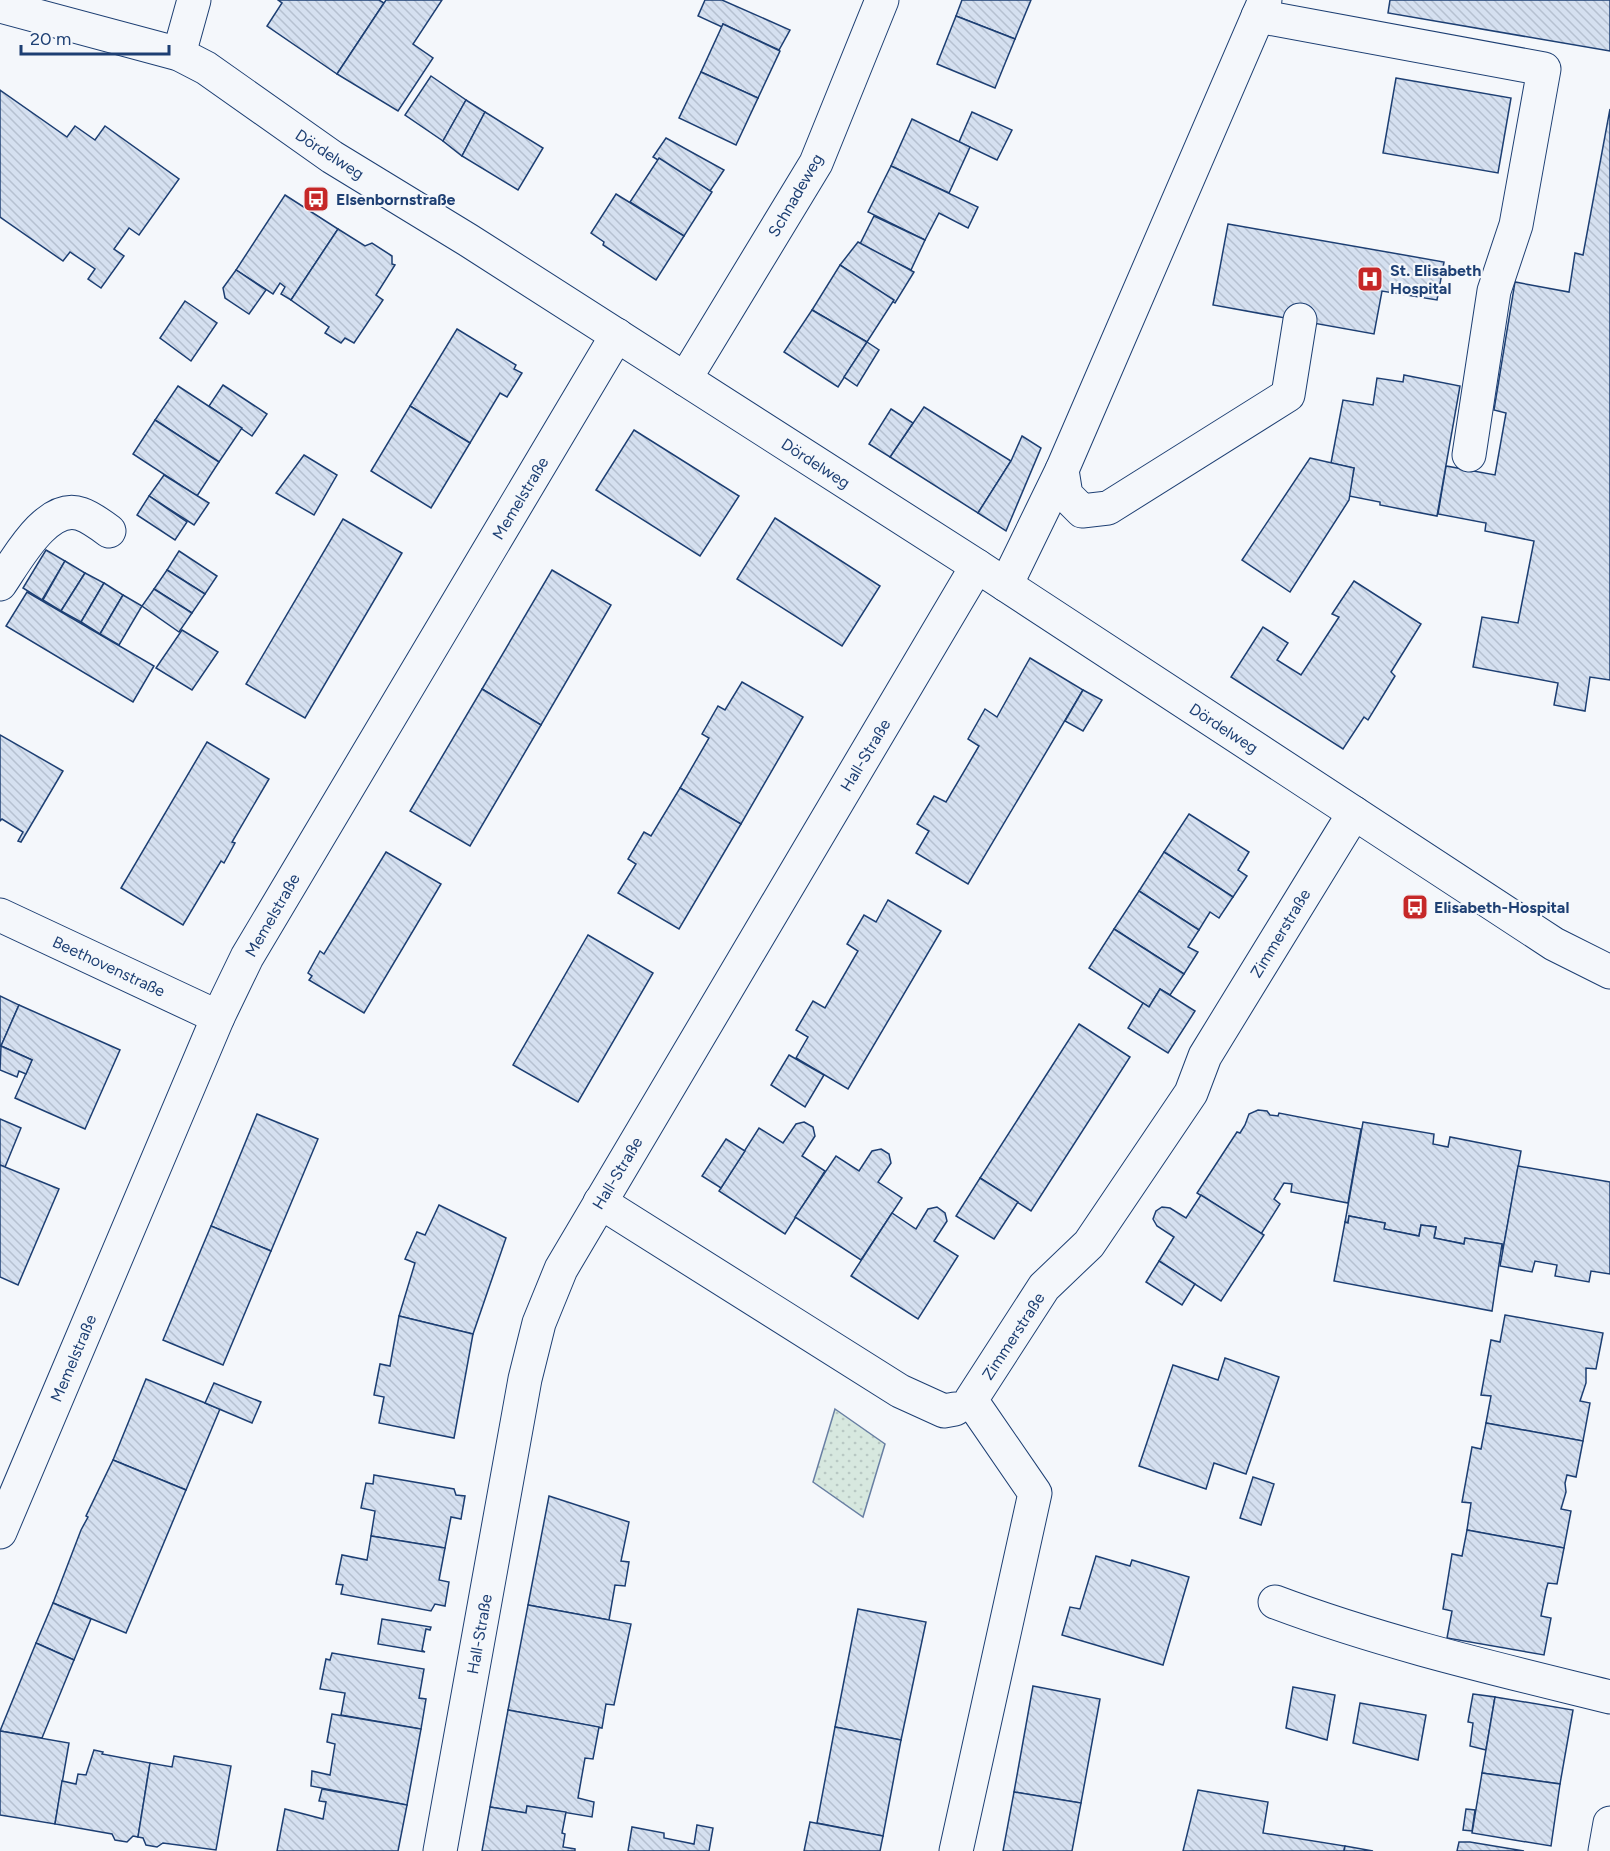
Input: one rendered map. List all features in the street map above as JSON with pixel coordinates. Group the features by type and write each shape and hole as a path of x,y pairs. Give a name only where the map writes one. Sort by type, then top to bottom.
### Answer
{"street":[{"path":"179,54 194,0"},
{"name":"Schnadeweg","path":"685,379 816,163 882,0"},
{"name":"Dördelweg","path":"0,6 179,54 206,68 332,157 468,240 977,566 1554,944 1610,972"},
{"path":"1006,585 1062,470 1262,8 1544,69 1516,225 1494,291 1469,455"},
{"path":"1062,470 1066,495 1082,511 1108,508 1288,395 1300,320"},
{"name":"Memelstraße","path":"0,1532 218,1017 247,957 616,335"},
{"path":"0,584 32,538 50,519 64,513 80,513 109,531"},
{"name":"Hall-Straße","path":"440,1851 525,1379 539,1323 561,1269 977,566"},
{"name":"Zimmerstraße","path":"956,1851 1035,1493 971,1400 1044,1287 1089,1244 1191,1093 1205,1056 1354,813"},
{"name":"Beethovenstraße","path":"0,915 218,1017"},
{"path":"600,1202 900,1391 944,1411 955,1409"},
{"path":"1275,1602 1346,1629 1610,1697"},
{"path":"1605,1851 1610,1823"}],"shaded area":[{"path":"835,1409 885,1444 863,1517 813,1482"}],"building":[{"path":"278,0 379,0 384,3 337,74 267,26 282,3"},
{"path":"386,0 442,0 413,44 433,58 398,111 337,74"},
{"path":"705,0 722,0 790,30 779,50 723,24 722,27 698,16"},
{"path":"962,0 1031,0 1015,39 956,16"},
{"path":"1390,0 1610,0 1610,51 1388,13"},
{"path":"956,16 1015,39 995,88 937,64"},
{"path":"723,24 780,51 758,98 701,72"},
{"path":"701,72 758,98 736,145 679,118"},
{"path":"431,76 466,100 443,141 405,115"},
{"path":"1396,78 1511,98 1498,173 1383,153"},
{"path":"0,90 67,137 75,126 95,140 105,126 179,179 139,235 129,228 114,249 124,256 101,288 88,279 95,269 70,252 63,261 0,217"},
{"path":"466,100 485,112 462,156 443,141"},
{"path":"1610,109 1610,680 1590,677 1585,711 1554,705 1558,683 1473,667 1482,617 1518,623 1534,541 1485,531 1486,523 1438,514 1446,466 1495,475 1506,413 1494,410 1515,282 1569,292 1575,253 1583,255"},
{"path":"485,112 543,148 518,190 462,156"},
{"path":"972,112 1012,130 997,160 959,142"},
{"path":"912,119 970,147 949,193 891,166"},
{"path":"666,138 724,170 710,191 653,157"},
{"path":"659,158 712,192 684,236 630,202"},
{"path":"891,166 978,207 968,228 939,213 925,240 868,212"},
{"path":"616,194 684,236 656,280 603,245 604,242 591,233"},
{"path":"285,195 338,229 291,300 281,294 285,287 280,283 273,294 236,270"},
{"path":"874,216 925,240 911,270 860,244"},
{"path":"1228,224 1444,262 1437,300 1382,291 1374,334 1213,305"},
{"path":"338,229 365,246 372,243 392,256 392,264 395,265 376,295 383,300 354,343 345,338 341,343 325,333 329,327 291,300"},
{"path":"858,242 914,272 895,303 840,265"},
{"path":"840,265 894,300 867,342 812,310"},
{"path":"236,270 266,290 249,314 225,298 223,288"},
{"path":"185,301 217,323 191,361 160,338"},
{"path":"812,310 867,342 838,387 784,352"},
{"path":"457,329 516,365 514,369 522,373 507,397 500,393 470,443 410,406"},
{"path":"867,342 879,350 857,386 844,377"},
{"path":"1404,375 1460,386 1437,516 1380,505 1380,502 1349,496 1354,468 1331,463 1343,400 1373,405 1377,378 1403,382"},
{"path":"223,385 267,414 252,436 209,406"},
{"path":"178,386 242,428 219,462 155,420"},
{"path":"410,406 470,443 431,508 371,471"},
{"path":"924,407 1011,461 978,513 890,457"},
{"path":"891,409 913,423 890,457 869,444"},
{"path":"155,420 219,462 197,496 133,454"},
{"path":"634,430 739,496 700,556 596,490"},
{"path":"1022,436 1041,448 1006,531 978,513 1011,461"},
{"path":"304,455 337,475 314,515 276,493"},
{"path":"1310,458 1354,468 1349,500 1290,592 1242,560"},
{"path":"164,475 209,503 194,525 149,496"},
{"path":"149,496 187,522 175,540 137,515"},
{"path":"775,518 880,586 842,646 737,579"},
{"path":"343,519 402,553 305,718 246,684"},
{"path":"46,550 65,561 42,600 23,588"},
{"path":"179,551 217,576 205,594 167,570"},
{"path":"65,561 85,573 61,611 43,600"},
{"path":"167,570 205,594 192,613 154,589"},
{"path":"552,570 611,605 541,725 482,689"},
{"path":"85,573 104,583 81,622 61,611"},
{"path":"1354,581 1421,624 1391,672 1395,676 1368,720 1364,717 1343,749 1231,677 1263,627 1288,643 1277,660 1301,675 1339,617 1332,614"},
{"path":"104,583 123,595 100,634 81,622"},
{"path":"154,589 192,613 179,632 142,606"},
{"path":"27,592 154,666 133,702 6,626"},
{"path":"123,595 142,606 119,645 100,634"},
{"path":"182,630 218,652 192,690 156,668"},
{"path":"1030,658 1083,690 968,884 916,853 929,831 917,824 934,796 946,802 979,746 968,739 985,709 997,717"},
{"path":"742,682 803,717 741,824 680,788 709,738 702,734 718,706 725,710"},
{"path":"482,689 541,725 470,846 410,811"},
{"path":"1083,690 1102,700 1083,731 1065,721"},
{"path":"0,735 63,771 21,842 18,841 23,832 2,819 0,821"},
{"path":"207,742 269,779 232,842 235,843 224,863 221,861 183,925 121,888"},
{"path":"680,788 741,824 679,929 618,893 636,864 628,859 644,832 651,836"},
{"path":"1189,814 1249,852 1238,870 1247,876 1233,897 1164,852"},
{"path":"386,852 441,884 364,1013 309,980 312,976 308,973 320,951 324,954"},
{"path":"1164,852 1233,897 1219,918 1210,912 1199,930 1139,891"},
{"path":"1139,891 1199,930 1188,947 1198,952 1184,974 1114,929"},
{"path":"888,900 941,931 848,1089 796,1058 808,1037 796,1030 813,1001 825,1008 858,951 847,944 864,915 876,922"},
{"path":"1114,929 1184,974 1170,995 1160,989 1149,1007 1089,968"},
{"path":"588,935 653,973 578,1102 513,1065"},
{"path":"1160,989 1195,1011 1168,1053 1128,1028 1143,1003 1149,1007"},
{"path":"0,996 19,1005 1,1046 0,1045"},
{"path":"19,1005 120,1050 85,1129 15,1098 32,1060 1,1046"},
{"path":"1079,1024 1130,1057 1031,1211 980,1178"},
{"path":"1,1046 32,1060 26,1074 19,1071 17,1077 0,1070"},
{"path":"789,1055 824,1075 805,1107 771,1085"},
{"path":"1258,1110 1267,1111 1270,1115 1278,1116 1279,1113 1361,1129 1348,1203 1291,1192 1292,1184 1284,1183 1274,1199 1280,1204 1261,1234 1197,1193 1237,1132 1240,1133 1249,1114"},
{"path":"257,1114 318,1139 271,1251 211,1226"},
{"path":"0,1119 21,1128 5,1167 0,1165"},
{"path":"804,1122 813,1127 815,1136 802,1156 825,1171 785,1234 719,1191 759,1128 783,1143 796,1124"},
{"path":"1363,1122 1434,1134 1433,1144 1448,1147 1450,1137 1521,1151 1503,1250 1502,1244 1465,1238 1464,1244 1434,1238 1436,1227 1421,1225 1419,1236 1384,1229 1385,1223 1349,1216 1348,1223 1345,1222"},
{"path":"726,1139 745,1151 721,1188 702,1176"},
{"path":"881,1149 889,1154 891,1163 878,1182 902,1198 861,1260 795,1217 836,1156 859,1171 872,1151"},
{"path":"0,1165 59,1189 18,1285 0,1277"},
{"path":"1518,1166 1610,1182 1610,1274 1591,1271 1589,1282 1555,1276 1557,1265 1535,1261 1532,1272 1500,1266"},
{"path":"980,1178 1018,1202 994,1239 956,1216"},
{"path":"1201,1195 1264,1235 1221,1301 1159,1261 1174,1237 1157,1226 1153,1219 1156,1211 1162,1207 1170,1208 1186,1218"},
{"path":"439,1205 506,1238 473,1334 399,1316 415,1263 405,1259 417,1232 425,1235"},
{"path":"937,1207 945,1213 947,1221 934,1241 958,1256 918,1319 851,1276 892,1213 916,1229 928,1209"},
{"path":"1349,1216 1385,1223 1384,1229 1419,1236 1421,1225 1436,1227 1434,1238 1464,1244 1465,1238 1502,1244 1492,1311 1334,1281 1345,1222 1348,1223"},
{"path":"211,1226 271,1251 223,1365 163,1340"},
{"path":"1159,1261 1195,1284 1182,1305 1146,1282"},
{"path":"1505,1315 1603,1333 1596,1369 1586,1368 1586,1383 1580,1401 1590,1403 1583,1441 1486,1423 1491,1396 1481,1395 1491,1340 1500,1342"},
{"path":"399,1316 473,1334 454,1438 379,1423 384,1397 374,1395 380,1364 390,1366"},
{"path":"1225,1358 1279,1377 1246,1474 1214,1463 1206,1489 1139,1466 1173,1365 1218,1380"},
{"path":"146,1379 220,1409 186,1490 113,1460"},
{"path":"214,1383 261,1402 252,1423 205,1403"},
{"path":"1486,1423 1583,1441 1576,1477 1567,1475 1565,1483 1566,1492 1561,1509 1571,1511 1564,1548 1467,1530 1471,1503 1462,1502 1472,1447 1481,1449"},
{"path":"113,1460 186,1490 126,1633 53,1603 88,1517 86,1516"},
{"path":"374,1475 454,1489 456,1495 465,1496 461,1519 451,1517 445,1548 371,1536 375,1511 361,1508 366,1483 373,1484"},
{"path":"1253,1477 1274,1484 1261,1525 1240,1518"},
{"path":"549,1496 629,1522 621,1561 629,1562 625,1586 615,1585 609,1620 528,1605"},
{"path":"1467,1530 1564,1548 1557,1584 1548,1583 1541,1616 1551,1618 1544,1655 1447,1638 1452,1611 1443,1609 1452,1554 1462,1556"},
{"path":"371,1536 445,1548 439,1580 449,1582 445,1606 435,1604 431,1611 341,1594 343,1585 336,1584 342,1555 367,1560"},
{"path":"1096,1556 1130,1566 1132,1560 1189,1577 1163,1665 1062,1635 1070,1607 1080,1609"},
{"path":"53,1603 91,1619 74,1660 36,1643"},
{"path":"528,1605 631,1624 614,1705 606,1704 602,1728 508,1710"},
{"path":"858,1609 926,1622 901,1740 835,1727"},
{"path":"382,1619 431,1627 430,1630 426,1629 422,1650 425,1652 378,1644"},
{"path":"36,1643 74,1660 42,1738 0,1731"},
{"path":"332,1653 424,1669 419,1698 426,1699 421,1729 341,1715 345,1693 320,1689 326,1659 330,1660"},
{"path":"1033,1686 1100,1699 1081,1803 1014,1792"},
{"path":"1293,1687 1335,1695 1327,1740 1286,1728"},
{"path":"1473,1694 1495,1697 1486,1750 1470,1746 1473,1723 1468,1722"},
{"path":"1495,1697 1573,1710 1560,1784 1482,1773"},
{"path":"1360,1703 1426,1715 1418,1760 1353,1743"},
{"path":"508,1710 599,1727 593,1759 585,1758 578,1798 594,1802 592,1817 527,1806 526,1813 490,1807"},
{"path":"332,1714 421,1729 407,1805 311,1786 312,1771 330,1775 335,1744 327,1742"},
{"path":"835,1727 901,1740 883,1836 817,1823"},
{"path":"0,1731 69,1743 55,1824 0,1815"},
{"path":"94,1750 103,1752 102,1754 150,1763 138,1837 133,1836 127,1842 115,1840 112,1834 55,1824 62,1781 76,1784 78,1774 86,1775"},
{"path":"174,1756 231,1766 216,1850 163,1843 157,1847 146,1845 143,1838 138,1837 150,1763 172,1767"},
{"path":"1482,1773 1560,1784 1551,1846 1472,1833"},
{"path":"322,1789 407,1805 398,1851 277,1851 285,1809 323,1819 326,1802 319,1801"},
{"path":"1198,1790 1268,1802 1263,1833 1345,1846 1344,1851 1183,1851"},
{"path":"1014,1792 1081,1803 1072,1851 1003,1851"},
{"path":"527,1806 566,1812 562,1833 565,1834 563,1847 575,1849 575,1851 482,1851 490,1807 526,1813"},
{"path":"1466,1809 1475,1810 1472,1831 1463,1830"},
{"path":"810,1822 883,1836 880,1851 804,1851"},
{"path":"697,1825 713,1828 709,1851 628,1851 632,1827 664,1833 664,1838 694,1844"},
{"path":"1459,1842 1470,1842 1524,1851 1457,1851"},
{"path":"1345,1846 1373,1851 1344,1851"}],"place":[{"name":"Elsenbornstraße","path":"316,199"},
{"name":"St. Elisabeth Hospital","path":"1370,279"},
{"name":"Elisabeth-Hospital","path":"1415,907"}]}
